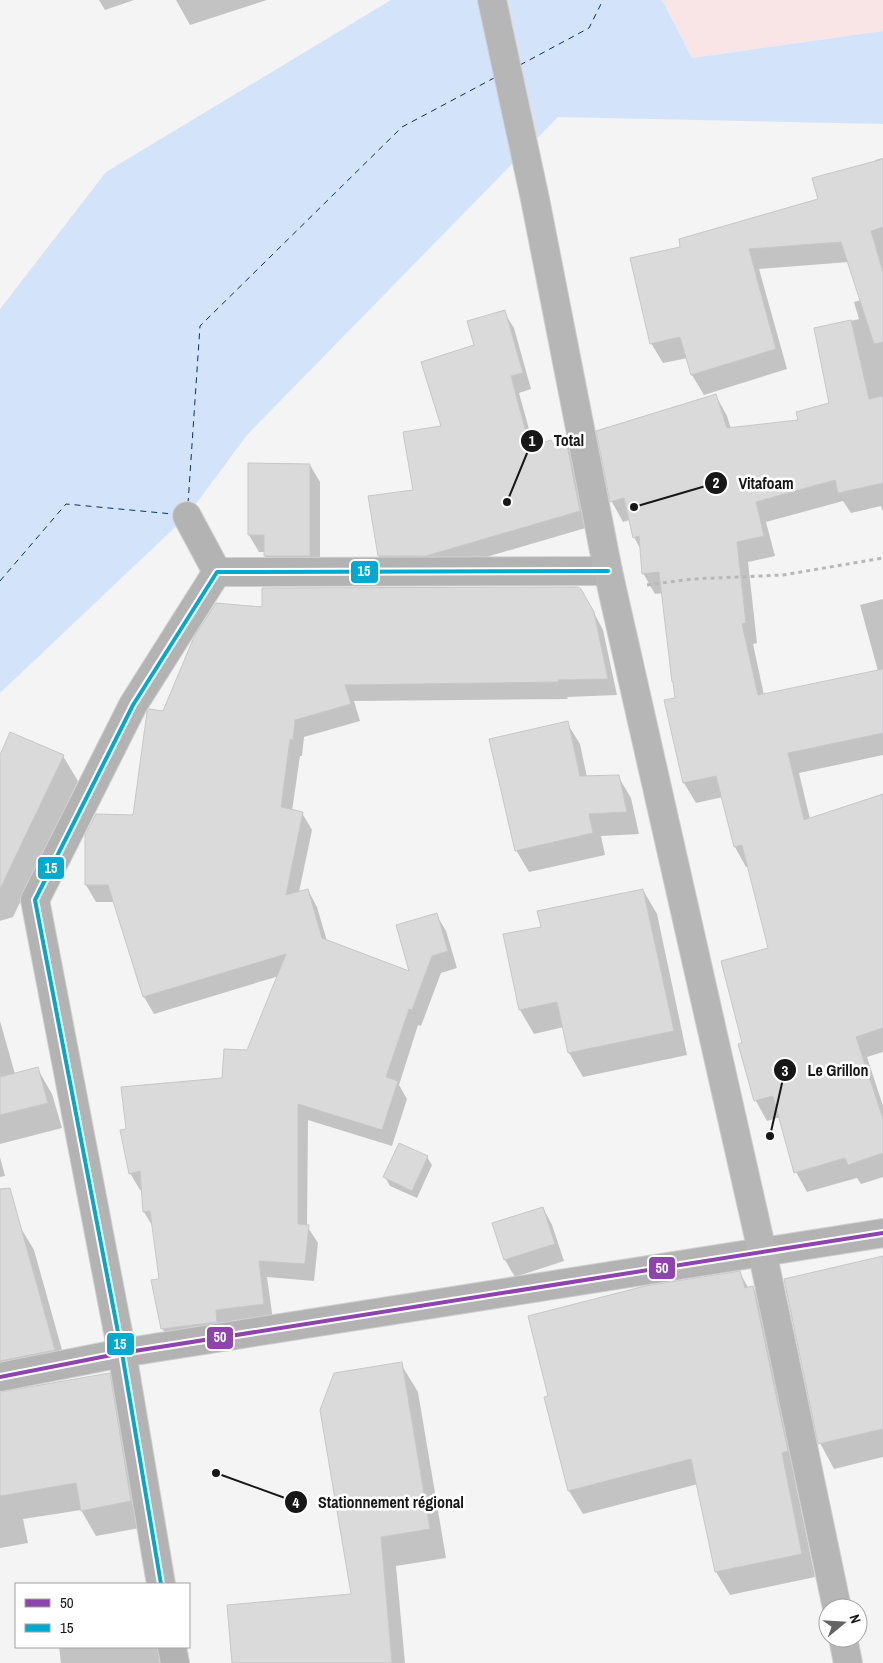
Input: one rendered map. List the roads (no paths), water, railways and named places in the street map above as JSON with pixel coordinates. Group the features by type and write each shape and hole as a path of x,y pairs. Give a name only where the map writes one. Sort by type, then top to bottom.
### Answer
{"main road":[{"path":"492,0 535,199 608,571 762,1251 835,1598"},
{"path":"845,1648 848,1663"}],"street":[{"path":"187,516 216,572"},
{"path":"216,572 608,571"},
{"path":"161,1583 122,1353 35,900 133,705 216,572"},
{"path":"0,1377 122,1353 883,1233"},
{"path":"172,1648 175,1663"}],"water":[{"path":"391,0 662,0 692,58 883,31 883,124 558,117 247,435 187,516 0,693 0,309 106,172"}],"place":[{"name":"Total","path":"507,502"},
{"name":"Vitafoam","path":"634,507"},
{"name":"Le Grillon","path":"770,1136"},
{"name":"Stationnement régional","path":"216,1473"}]}
